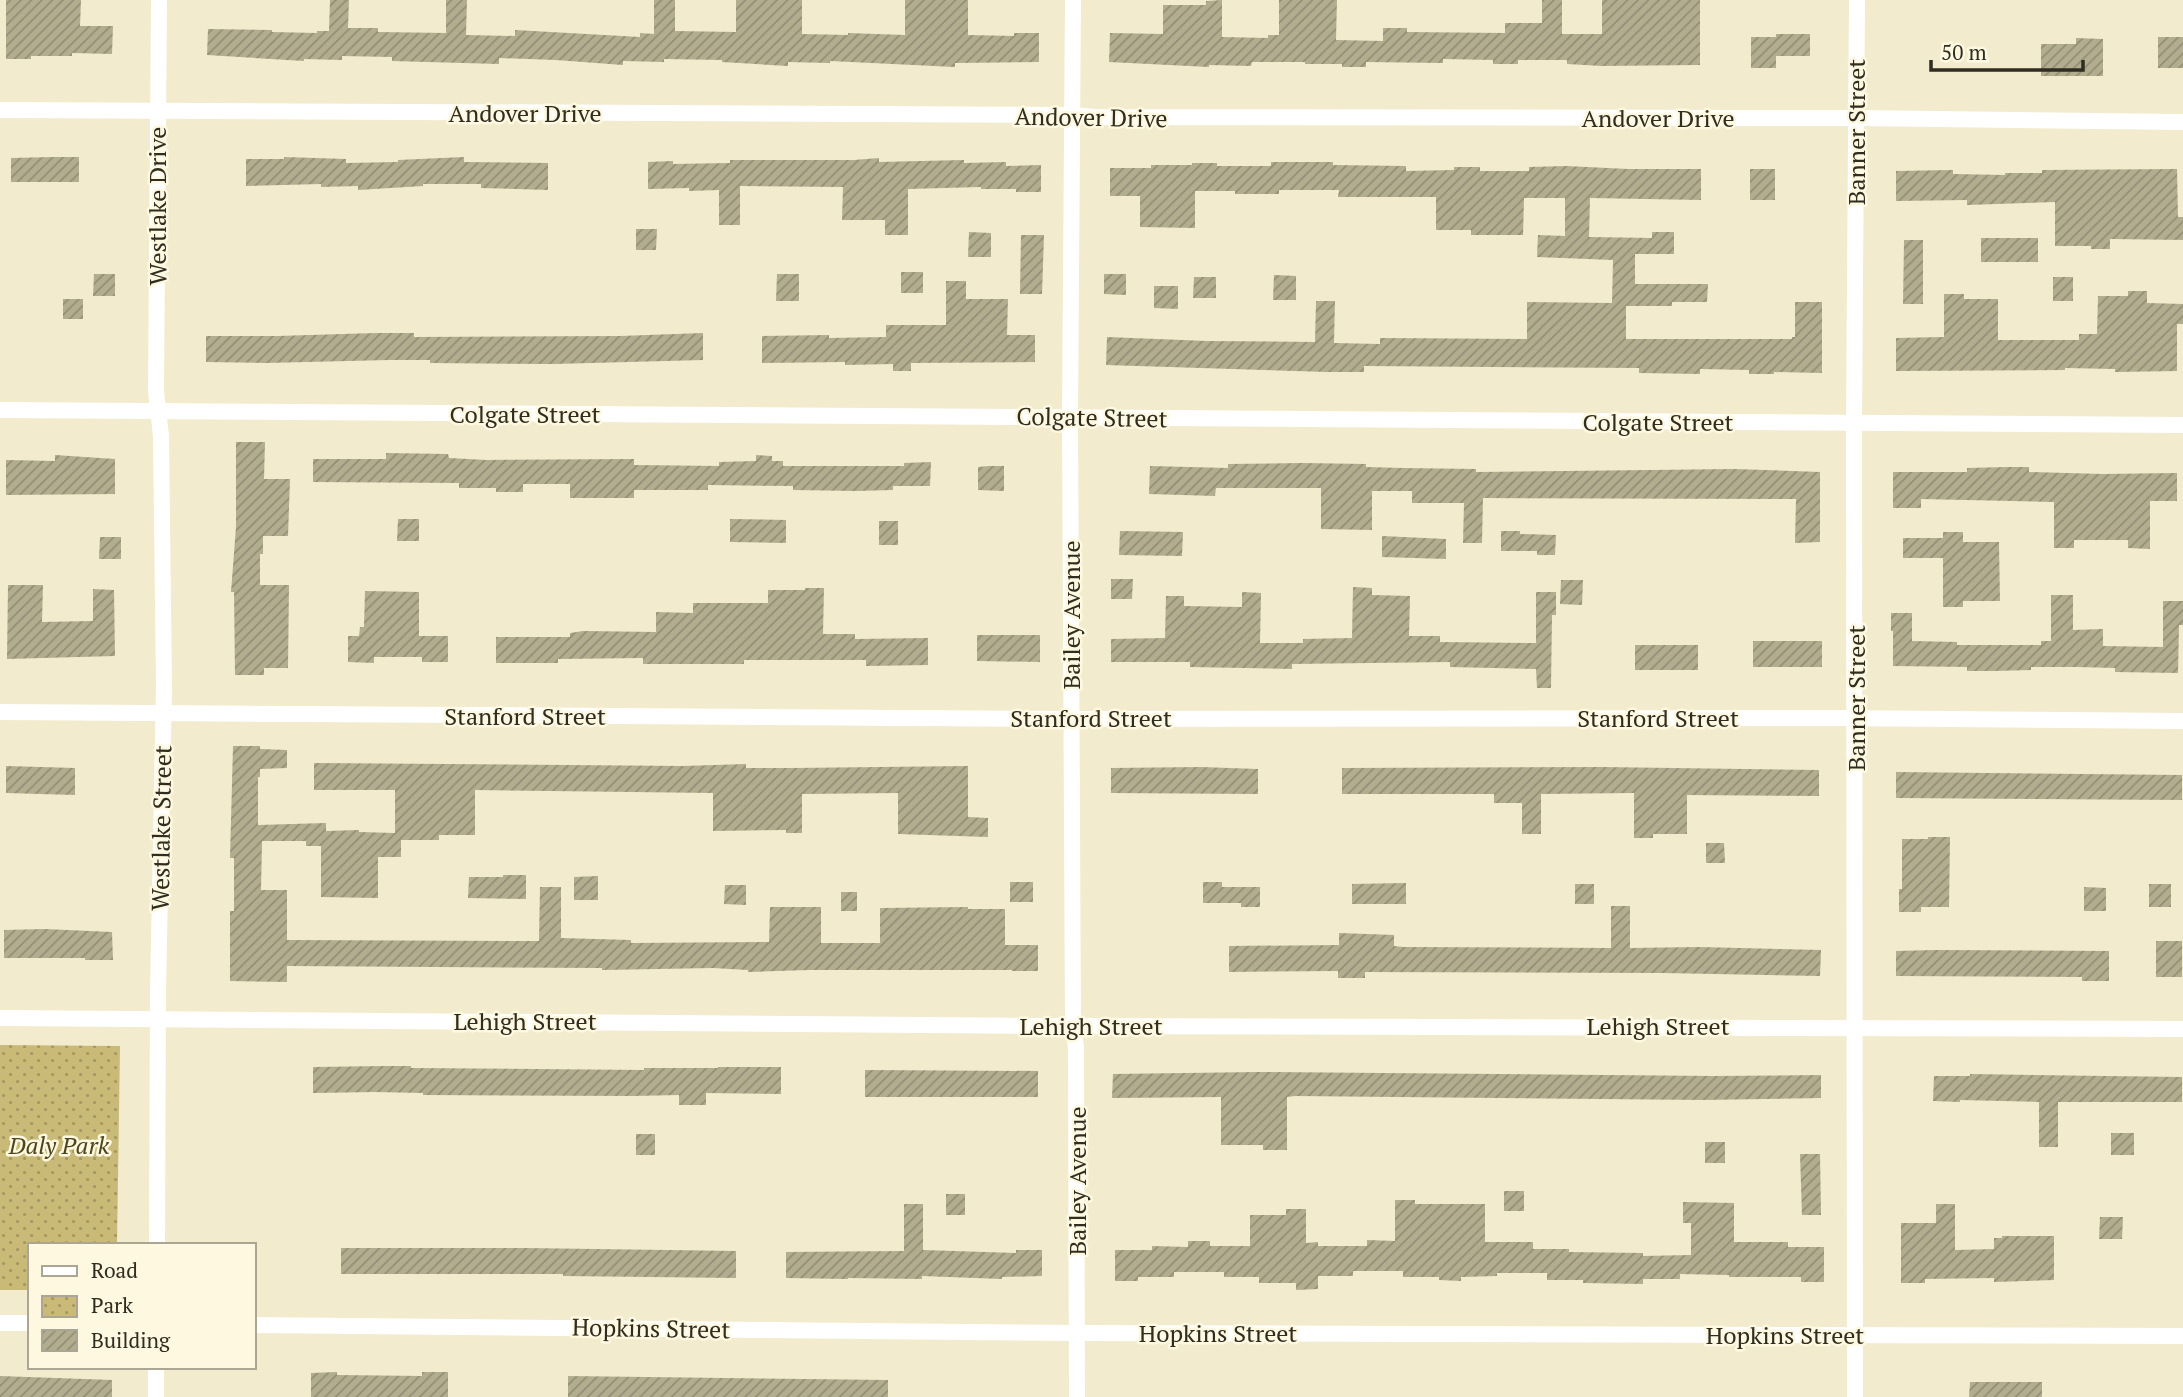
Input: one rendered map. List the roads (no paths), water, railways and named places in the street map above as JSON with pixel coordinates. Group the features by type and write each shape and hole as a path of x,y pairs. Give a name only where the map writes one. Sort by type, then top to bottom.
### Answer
{"street":[{"name":"Westlake Drive","path":"159,0 156,391 160,412"},
{"name":"Bailey Avenue","path":"1073,0 1070,417 1077,1397"},
{"name":"Banner Street","path":"1855,1397 1854,424 1857,0"},
{"name":"Andover Drive","path":"0,110 1094,117 1857,118 2183,122"},
{"name":"Colgate Street","path":"0,410 2183,425"},
{"name":"Westlake Street","path":"157,1243 163,714 160,412"},
{"name":"Stanford Street","path":"0,712 1072,719 2183,721"},
{"name":"Lehigh Street","path":"0,1018 1073,1026 2183,1029"},
{"path":"0,1323 28,1323"},
{"name":"Hopkins Street","path":"256,1325 1078,1333 2183,1336"},
{"path":"156,1369 156,1397"}],"park label":[{"name":"Daly Park","path":"59,1145"}]}
